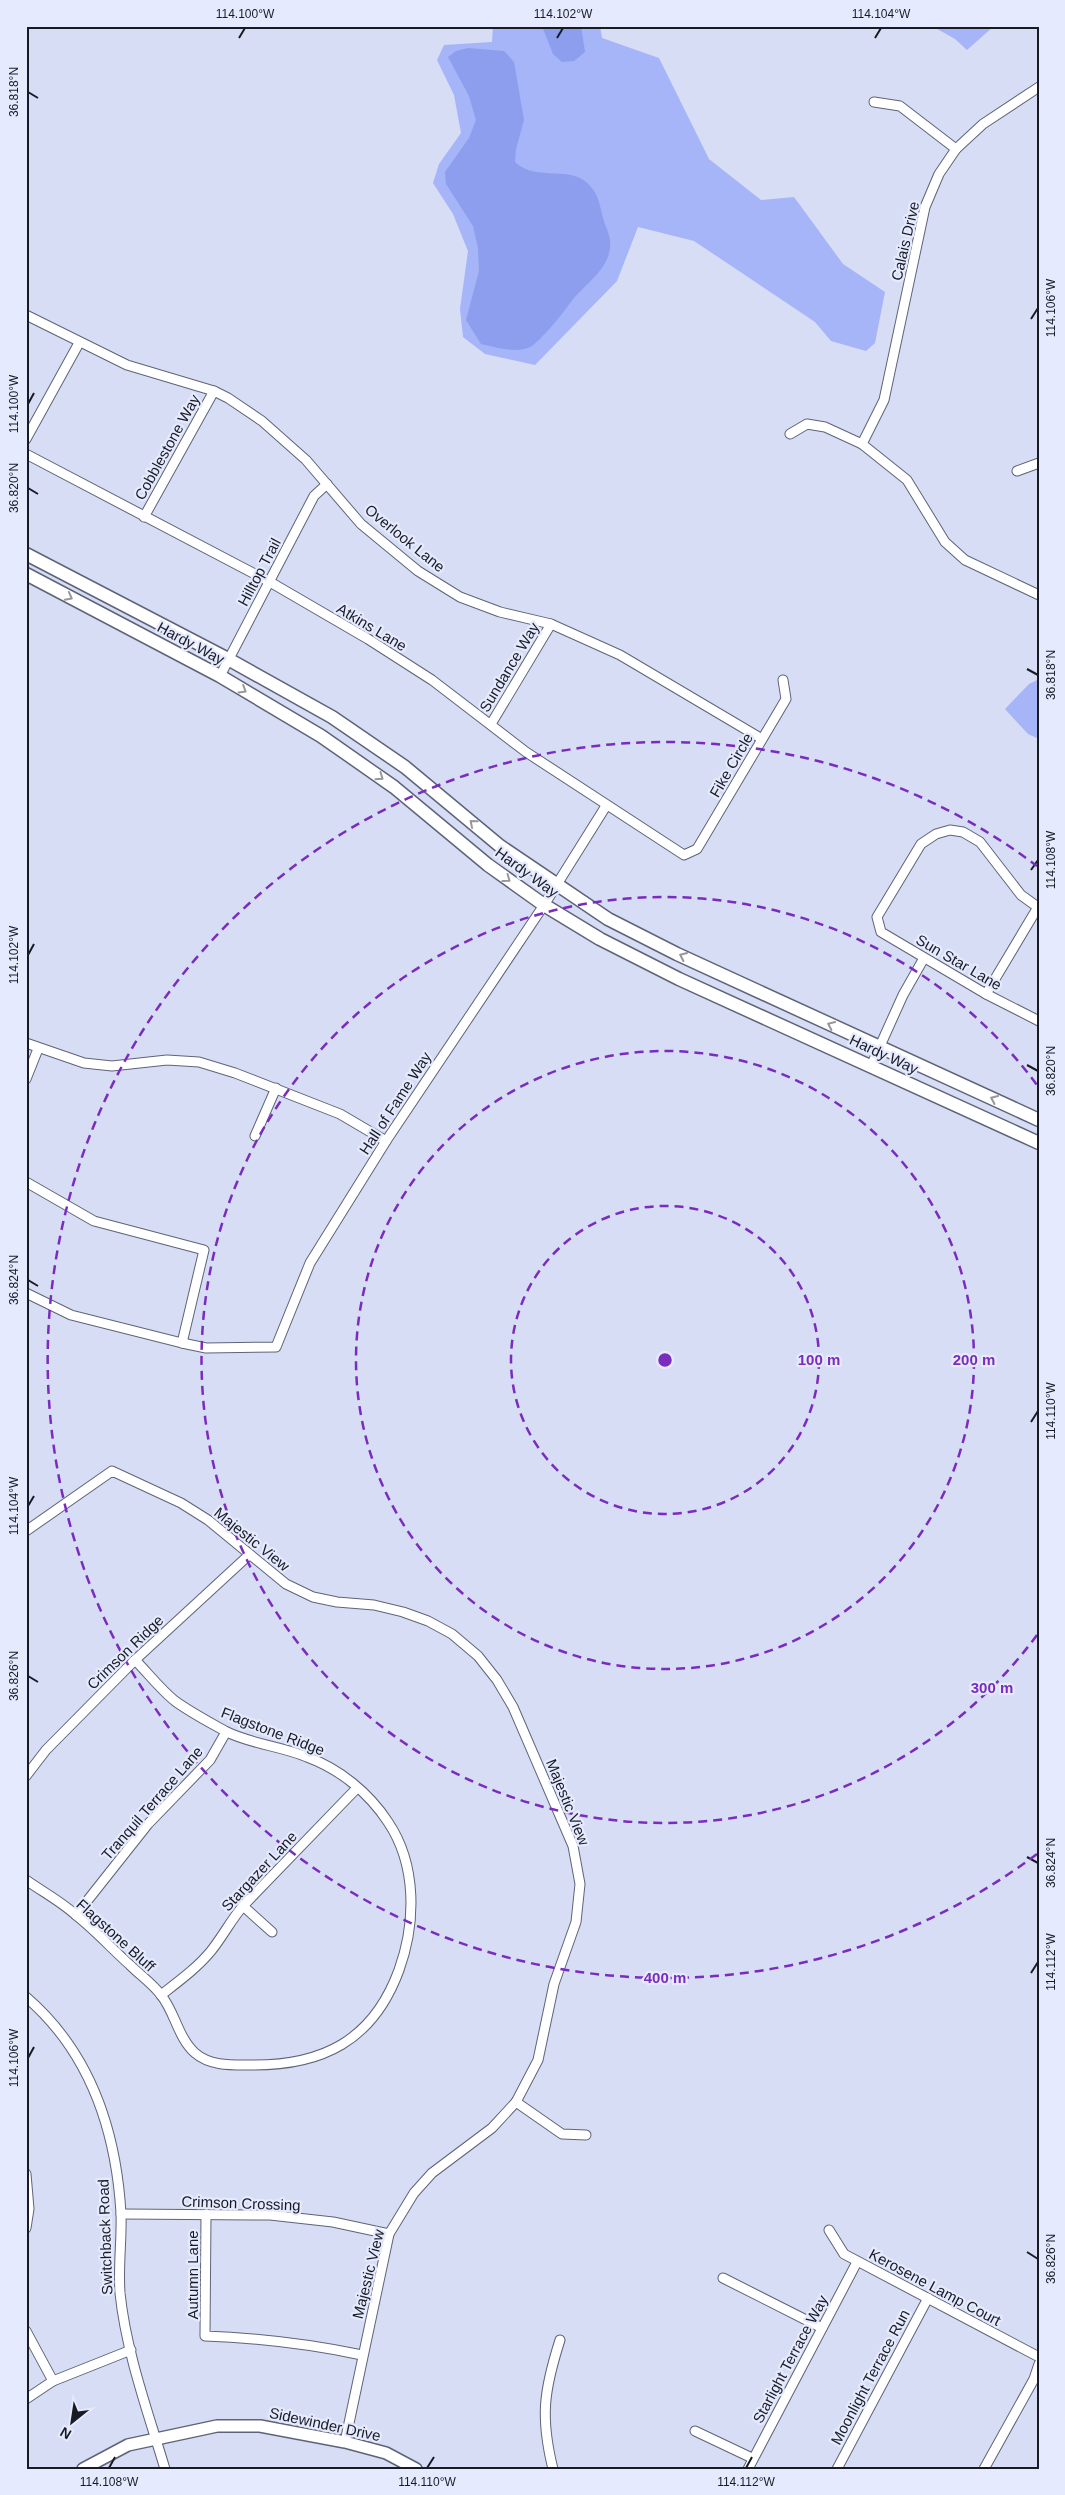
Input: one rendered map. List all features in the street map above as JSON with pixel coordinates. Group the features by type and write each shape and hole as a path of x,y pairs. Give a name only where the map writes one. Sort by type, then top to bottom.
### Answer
{"main road":[{"name":"Hardy Way","path":"26,554 228,660 340,723 406,768 500,846 608,919 1039,1120"},
{"name":"Hardy Way","path":"26,574 220,676 321,736 394,787 488,865 544,905 600,939 679,979 1039,1144"}],"street":[{"name":"Calais Drive","path":"862,444 884,400 925,207 939,174 956,150 983,124 1039,86"},
{"path":"874,102 900,106 956,150"},
{"name":"Overlook Lane","path":"26,315 79,343 127,365 214,391 262,421 306,460 361,524 418,571 460,597 500,612 552,624 620,655 762,739"},
{"path":"26,439 79,343"},
{"name":"Cobblestone Way","path":"144,517 214,391"},
{"path":"790,434 807,424 825,427 862,444 907,480 945,542 965,560 1039,595"},
{"name":"Atkins Lane","path":"26,454 270,582 368,639 424,675 526,752 606,806 684,855"},
{"path":"1017,471 1039,464"},
{"name":"Hilltop Trail","path":"220,676 314,496 327,484"},
{"name":"Sundance Way","path":"491,724 552,624"},
{"name":"Fike Circle","path":"684,855 697,849 786,698 783,680"},
{"name":"Hall of Fame Way","path":"182,1343 206,1348 276,1347 310,1263 386,1141 544,905 606,806"},
{"name":"Sun Star Lane","path":"1038,907 1021,895 980,842 963,832 950,830 936,834 921,844 877,917 881,932 986,994 1039,1021"},
{"path":"986,994 1038,907"},
{"path":"871,1066 903,995 924,958"},
{"path":"26,1043 38,1049 84,1063 112,1066 167,1060 199,1062 276,1088 340,1114 386,1141"},
{"path":"26,1079 38,1049"},
{"path":"255,1136 276,1088"},
{"path":"26,1182 94,1221 204,1250 182,1343 71,1315 26,1293"},
{"name":"Majestic View","path":"26,1531 112,1471 181,1503 208,1520 286,1584 313,1597 338,1602 374,1605 403,1612 428,1621 452,1634 483,1662 497,1680 513,1707 573,1846 580,1884 576,1922 554,1984 538,2060 516,2102 492,2128 432,2173 414,2193 389,2234 345,2442"},
{"name":"Crimson Ridge","path":"26,1776 46,1750 135,1660 249,1555"},
{"name":"Flagstone Ridge","path":"135,1660 175,1701 226,1732 307,1756 340,1773 371,1800 390,1824 409,1877 412,1904 409,1933 391,1992 380,2010 365,2027 347,2042 300,2062 223,2064 208,2061 195,2053 184,2038 161,1995"},
{"name":"Tranquil Terrace Lane","path":"76,1915 148,1824 210,1760 226,1732"},
{"name":"Stargazer Lane","path":"161,1995 194,1969 211,1951 232,1918 357,1788"},
{"name":"Flagstone Bluff","path":"26,1880 76,1915 161,1995"},
{"path":"243,1906 272,1932"},
{"name":"Switchback Road","path":"26,1997 40,2009 68,2044 87,2073 101,2106 114,2152 121,2214 120,2292 131,2350 165,2469"},
{"path":"516,2102 562,2134 586,2135"},
{"path":"26,2174 29,2209 26,2228"},
{"name":"Crimson Crossing","path":"121,2214 270,2215 333,2222 389,2234"},
{"name":"Autumn Lane","path":"206,2214 206,2336 296,2342 362,2355"},
{"name":"Kerosene Lamp Court","path":"829,2230 844,2254 1039,2357"},
{"name":"Starlight Terrace Way","path":"748,2469 752,2458 858,2262"},
{"path":"723,2278 822,2328"},
{"name":"Moonlight Terrace Run","path":"837,2469 928,2298"},
{"path":"26,2331 53,2381"},
{"path":"553,2469 547,2445 544,2412 547,2379 560,2340"},
{"path":"26,2399 53,2381 131,2350"},
{"path":"984,2469 1034,2379 1039,2364"},
{"name":"Sidewinder Drive","path":"83,2469 128,2445 217,2426 260,2426 345,2442 386,2453 416,2469"},
{"path":"695,2431 752,2458"}],"shaded area":[{"path":"493,26 600,26 602,38 659,58 709,159 761,200 794,197 843,264 885,292 875,343 866,351 831,341 815,322 694,241 638,227 617,281 535,365 485,354 463,337 460,309 468,251 453,214 433,183 439,164 461,133 454,95 437,60 444,45 492,42"},
{"path":"542,26 581,26 585,52 574,61 562,62 553,54"},
{"path":"932,26 994,26 967,50 955,39"},
{"path":"468,48 504,51 514,62 524,120 516,149 515,162 533,171 565,174 583,180 594,190 598,198 610,240 610,250 603,267 540,339 535,344 524,349 506,349 481,344 466,320 479,271 478,248 473,226 446,184 445,172 469,138 476,120 469,96 448,57 456,51"},
{"path":"1039,679 1039,739 1028,734 1005,709 1029,684"}]}
